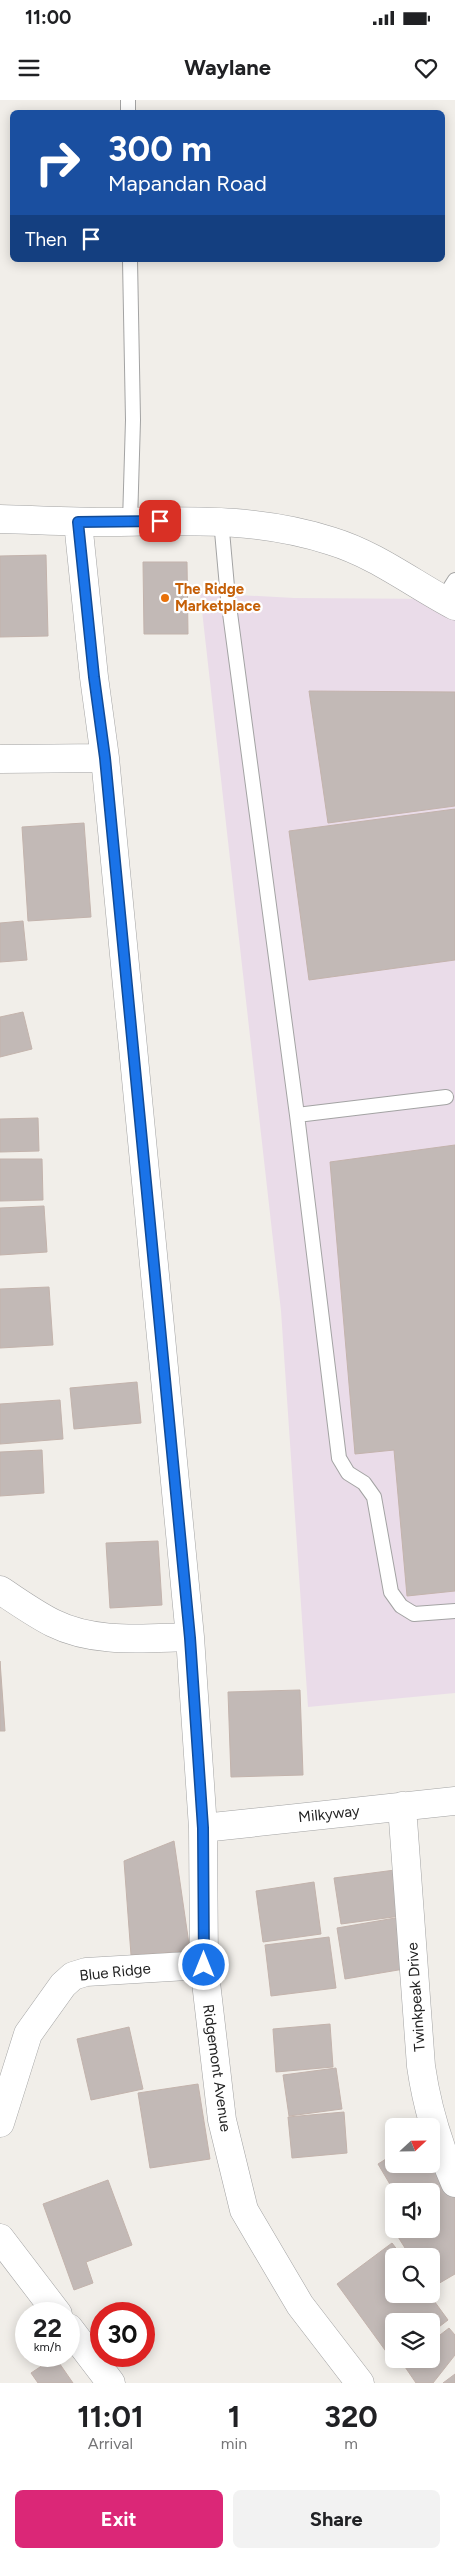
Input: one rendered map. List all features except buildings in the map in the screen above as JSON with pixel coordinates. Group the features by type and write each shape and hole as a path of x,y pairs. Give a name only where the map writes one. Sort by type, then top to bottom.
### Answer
{"street":[{"path":"0,519 78,522 221,520 294,530 333,541 383,562 451,595"},
{"name":"Ridgemont Avenue","path":"78,522 94,677 105,758 190,1638 203,1828 204,1965 222,2120 244,2210 300,2306 360,2383"},
{"path":"0,759 105,758"},
{"path":"0,1590 53,1623 72,1631 100,1637 190,1638"},
{"name":"Milkyway","path":"203,1828 455,1801"},
{"name":"Twinkpeak Drive","path":"402,1806 421,2066 426,2102 438,2144 455,2183"},
{"name":"Blue Ridge","path":"0,2123 28,2034 63,1985 73,1976 96,1972 204,1965"},
{"path":"0,2238 49,2302"},
{"path":"80,2342 111,2383"}],"lane":[{"path":"130,262 133,420 130,522"},
{"path":"221,520 228,598 297,1115 339,1458 348,1473 364,1483 374,1497 391,1592 401,1606 414,1614 455,1611"},
{"path":"297,1115 446,1097"}],"shaded area":[{"path":"200,593 294,598 443,599 455,606 455,1693 308,1707 281,1311"}],"place":[{"name":"The Ridge Marketplace","path":"165,598"}],"route":[{"path":"160,521 78,522 94,677 105,758 190,1638 203,1828 204,1965"}]}
